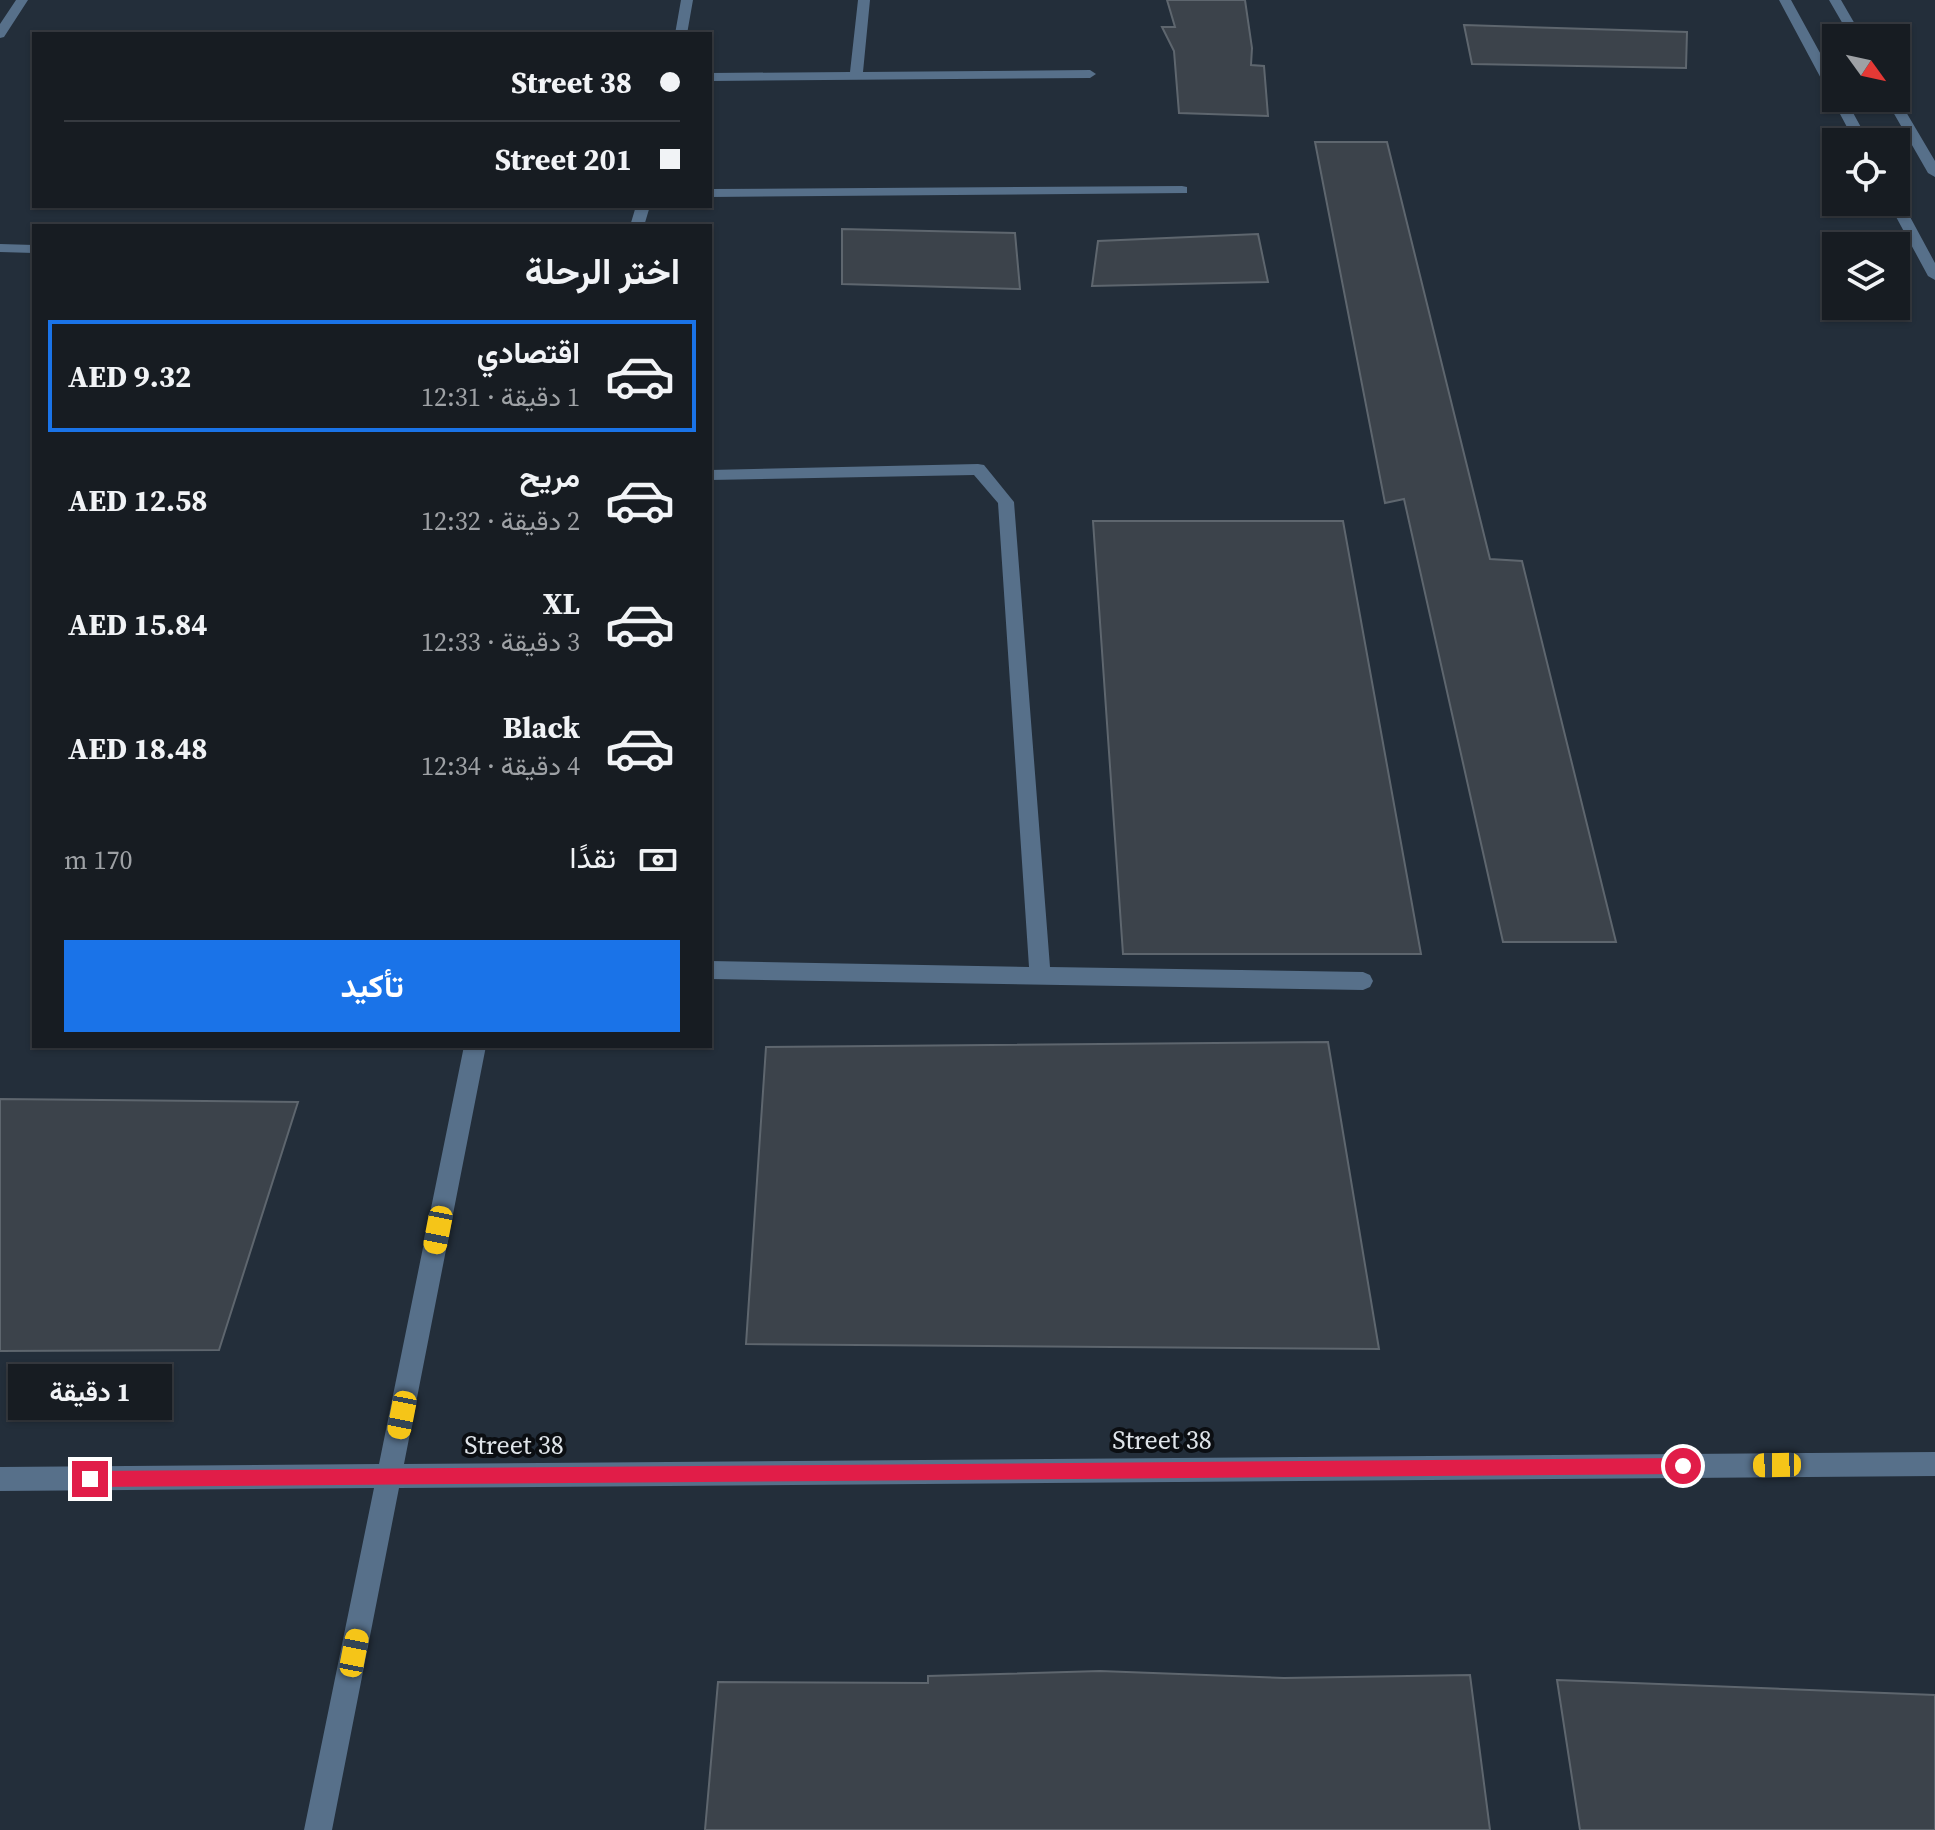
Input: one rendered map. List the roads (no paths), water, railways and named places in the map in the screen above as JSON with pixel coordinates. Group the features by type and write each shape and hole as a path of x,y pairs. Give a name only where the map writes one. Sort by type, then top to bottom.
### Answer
{"street":[{"path":"0,34 22,0"},
{"path":"681,32 687,0"},
{"path":"856,76 864,0"},
{"path":"1785,0 1822,68"},
{"path":"1835,0 1849,24"},
{"path":"712,77 1090,74"},
{"path":"1900,112 1935,173"},
{"path":"712,193 1182,190"},
{"path":"1903,216 1935,276"},
{"path":"0,248 32,249"},
{"path":"712,475 978,469 1006,502 1040,975"},
{"path":"712,970 1363,981"},
{"path":"318,1830 475,1048"},
{"name":"Street 38","path":"0,1479 1935,1464"}]}
